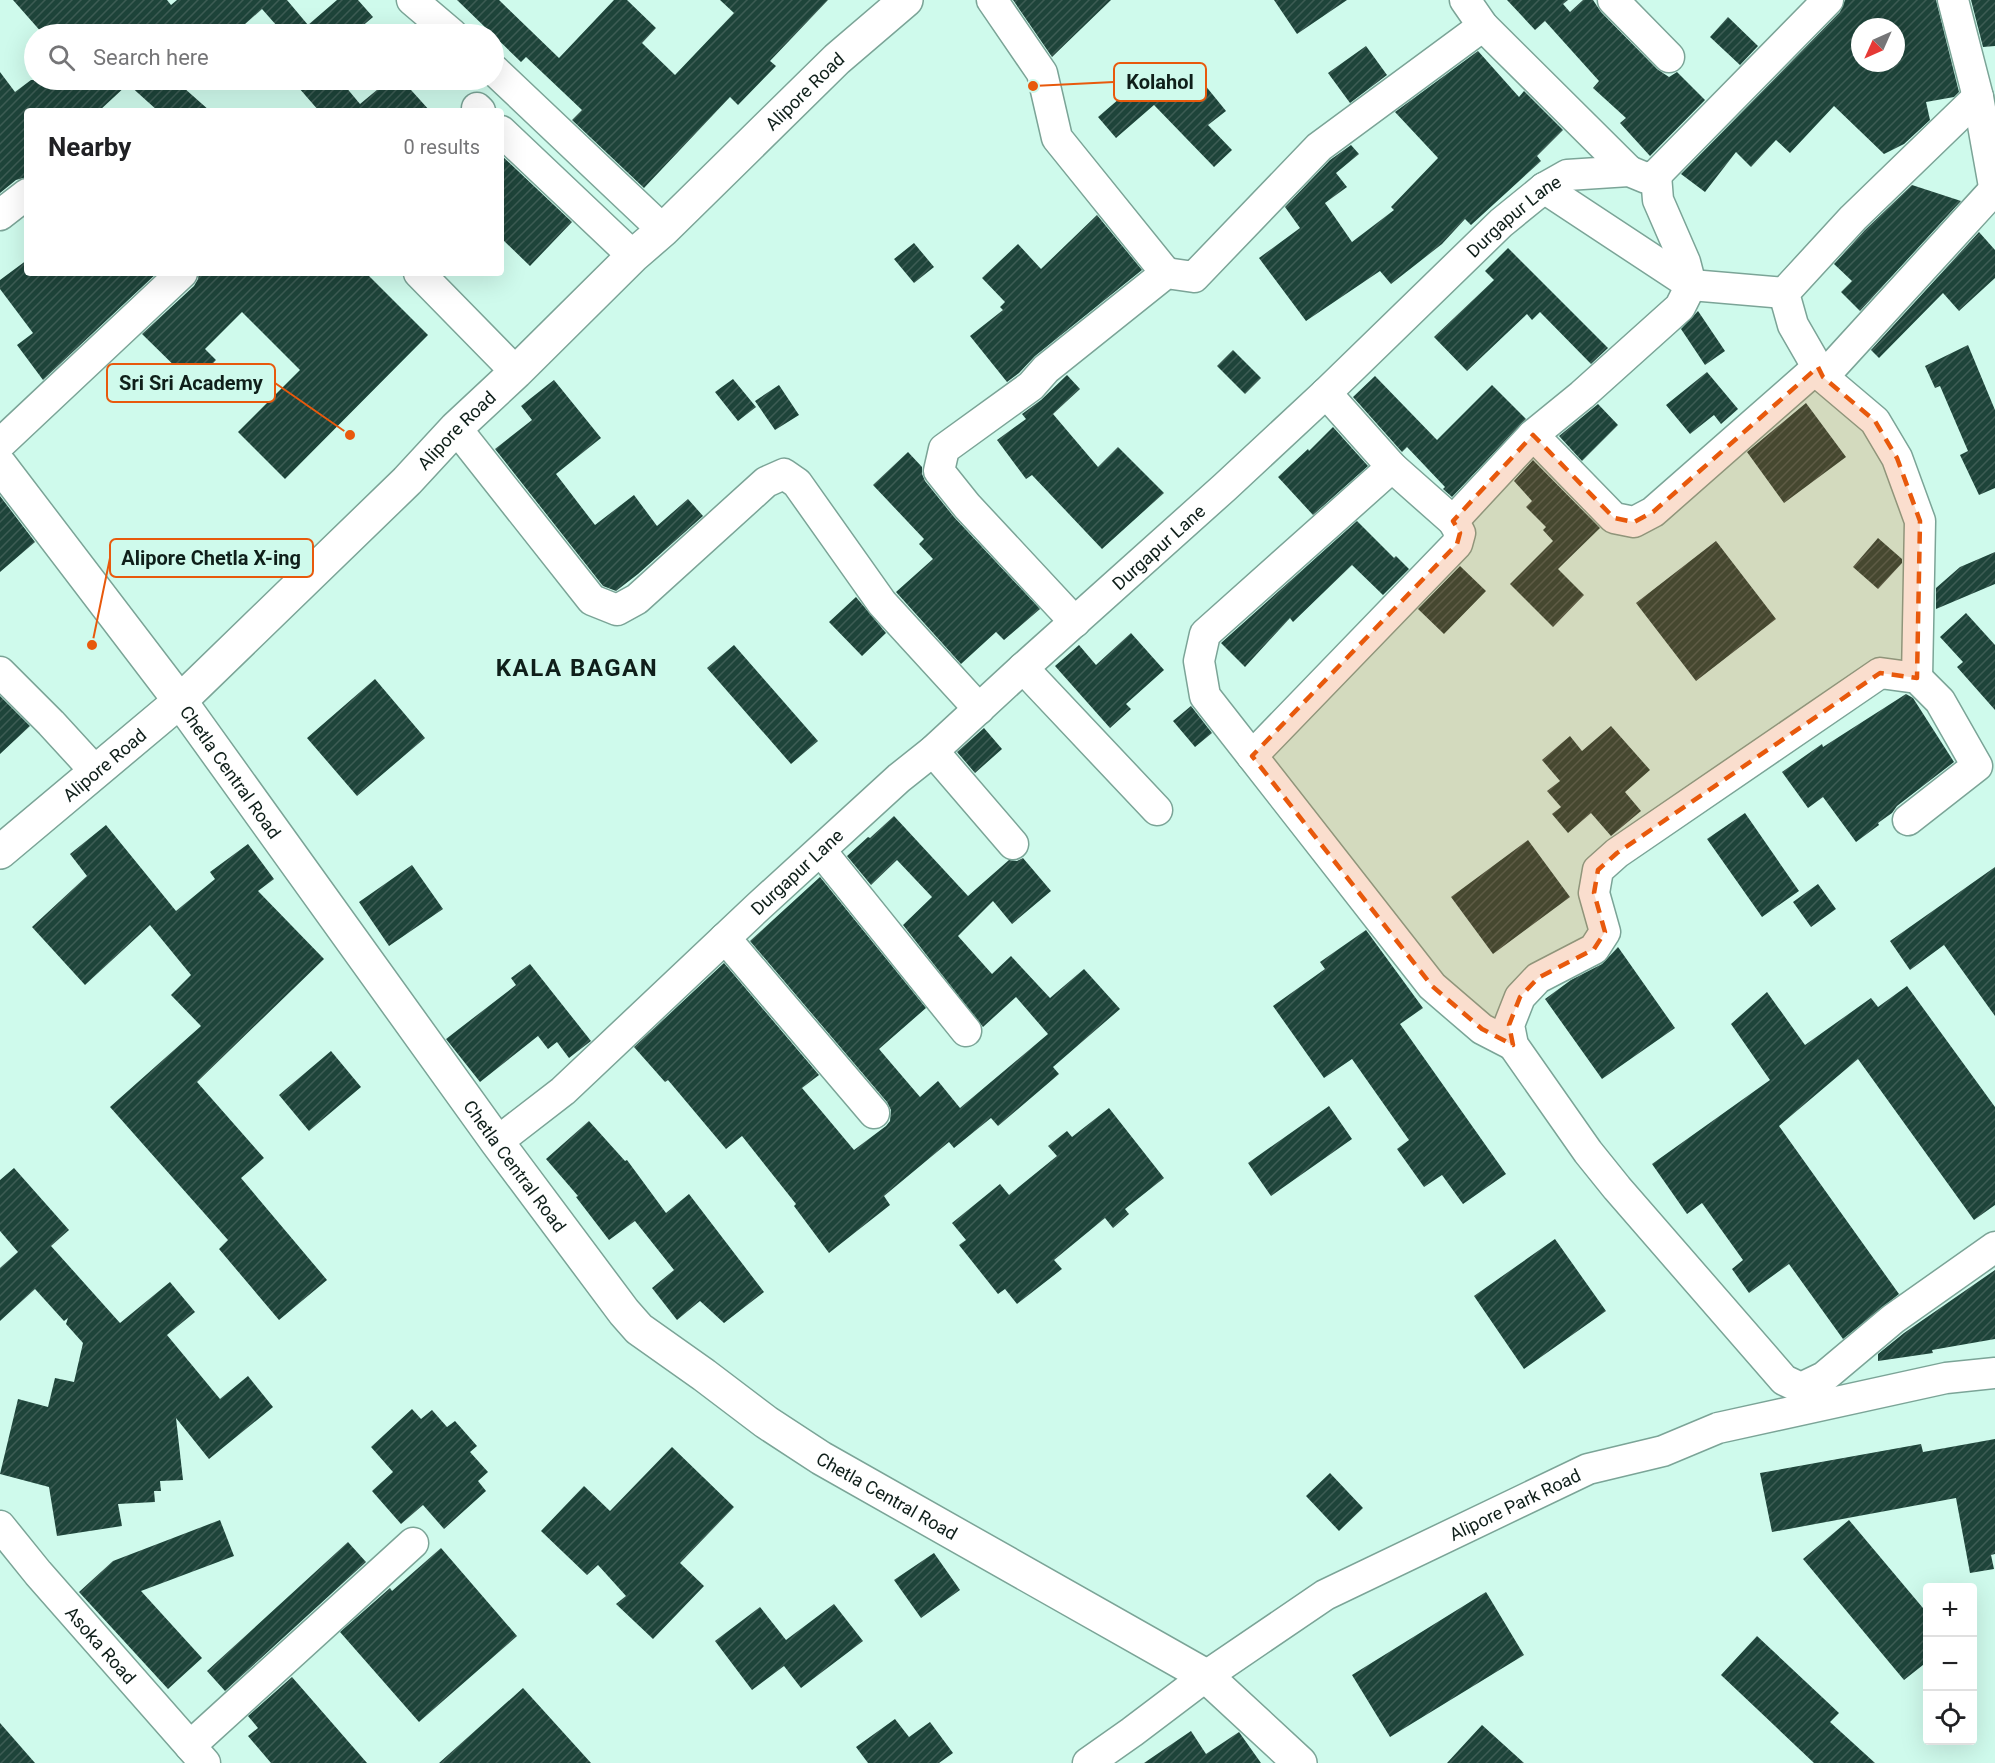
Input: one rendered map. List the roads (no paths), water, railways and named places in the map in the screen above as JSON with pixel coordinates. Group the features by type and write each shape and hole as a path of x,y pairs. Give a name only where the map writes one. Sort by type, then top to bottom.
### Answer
{"main road":[{"name":"Alipore Road","path":"0,852 180,701 407,481 456,428 837,59 906,0"},
{"name":"Chetla Central Road","path":"0,465 180,701 497,1142 639,1329 766,1422 821,1458 1206,1676 1300,1763"}],"street":[{"path":"412,0 440,24"},
{"path":"992,0 1042,73 1057,138 1166,273 1194,278 1319,147 1475,9 1643,173 1658,200 1685,262 1691,285 1680,307 1582,395 1533,435 1453,521"},
{"path":"1613,0 1669,57"},
{"path":"1643,173 1828,0"},
{"path":"1533,435 1614,518 1634,522 1653,512 1821,372 1995,191 1978,97 1953,0"},
{"path":"504,79 663,230"},
{"path":"1784,293 1853,218 1978,97"},
{"path":"504,134 633,256"},
{"name":"Durgapur Lane","path":"497,1142 563,1091 899,778 933,751 1076,622 1326,393 1501,223 1544,188 1567,175 1643,173"},
{"path":"1544,188 1691,285 1784,293"},
{"path":"0,215 24,196"},
{"path":"1076,622 967,506 939,471 944,448 1031,386 1046,369 1166,273"},
{"path":"0,444 179,276"},
{"path":"422,276 516,372"},
{"path":"1784,293 1793,325 1821,372 1875,421 1897,458 1920,521 1917,678"},
{"path":"1252,756 1457,544 1460,533 1453,521 1392,467 1326,393"},
{"path":"456,428 592,600 617,610 637,599 766,482 784,474 797,483 882,603 979,709"},
{"path":"1392,467 1205,634 1199,661 1204,696 1432,986 1482,1029 1513,1045"},
{"path":"1023,668 1157,810"},
{"path":"0,672 95,771"},
{"path":"1908,820 1986,762 1940,701 1917,678 1880,673 1617,853 1598,870 1594,892 1605,932 1594,949 1538,978 1521,997 1509,1025 1513,1045 1588,1152 1617,1188 1784,1380 1801,1388 1824,1377 1893,1319 1995,1247"},
{"path":"933,751 1013,844"},
{"path":"821,851 966,1031"},
{"path":"725,938 874,1113"},
{"name":"Alipore Park Road","path":"1088,1763 1206,1676 1325,1595 1588,1470 1663,1451 1718,1428 1946,1378 1995,1373"},
{"name":"Asoka Road","path":"0,1526 38,1573 198,1755"},
{"path":"198,1755 413,1543"}],"place":[{"name":"Kolahol","path":"1033,86"},
{"name":"Sri Sri Academy","path":"350,435"},
{"name":"Alipore Chetla X-ing","path":"92,645"}],"district":[{"name":"KALA BAGAN","path":"577,668"}]}
